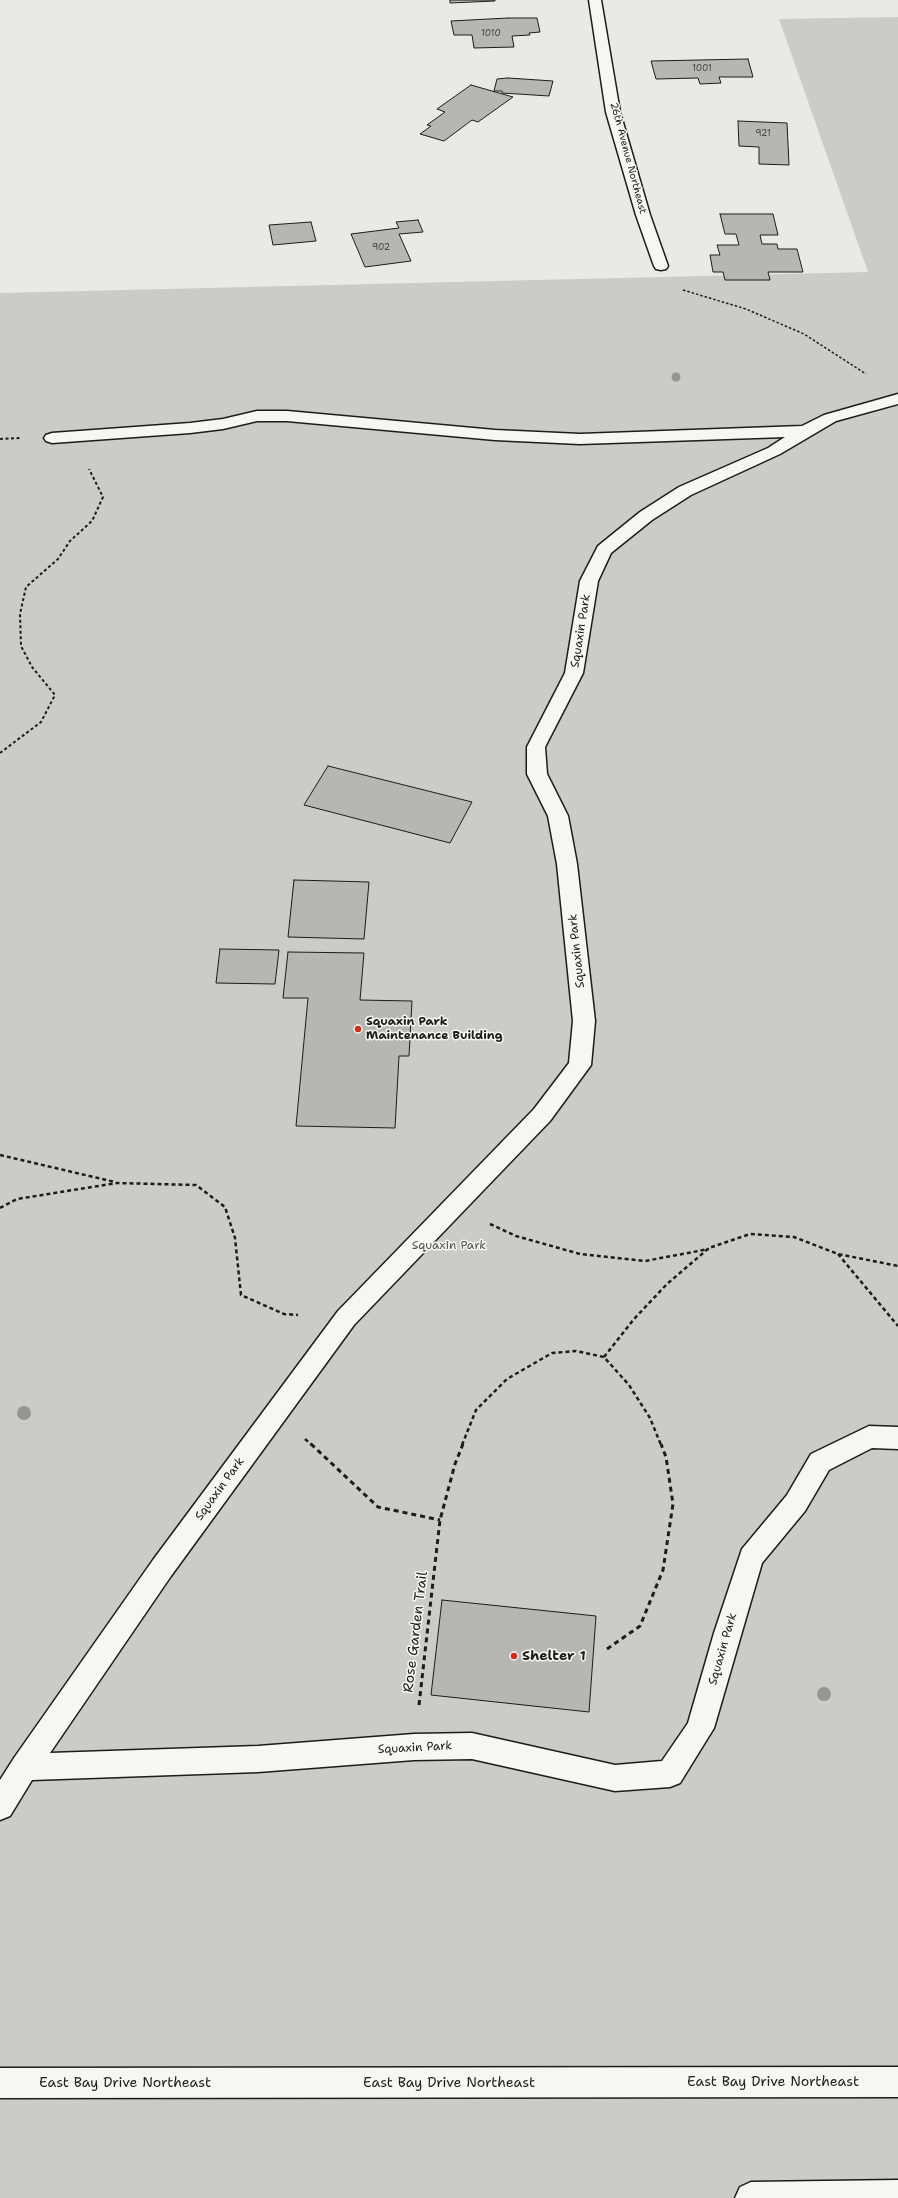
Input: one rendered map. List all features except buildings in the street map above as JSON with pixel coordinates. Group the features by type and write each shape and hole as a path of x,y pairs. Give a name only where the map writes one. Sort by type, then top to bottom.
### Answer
{"street":[{"name":"26th Avenue Northeast","path":"595,0 613,112 643,215 661,266"},
{"name":"Squaxin Park","path":"24,1767 162,1568 276,1411 346,1318 542,1115 580,1065 584,1021 567,864 558,816 537,774 536,747 574,673 589,581 604,550 646,516 685,491 774,451 805,431 830,418 894,400"},
{"path":"52,438 94,433 124,434 190,428 223,424 258,416 287,416 495,435 580,439 805,431"},
{"name":"Squaxin Park","path":"24,1767 258,1759 414,1746 472,1746 615,1778 670,1774 700,1728 727,1633 751,1557 796,1503 820,1462 869,1437 898,1438"},
{"path":"0,1806 24,1767"},
{"name":"East Bay Drive Northeast","path":"0,2083 898,2082"},
{"path":"751,2198 898,2196"}],"path":[{"path":"661,266 661,273 659,276 681,289 746,309 804,334 863,372 894,400"},
{"path":"0,439 52,438 89,470 103,497 92,521 70,541 58,559 26,587 20,614 22,646 32,667 55,695 41,722 0,753"},
{"path":"0,1155 118,1183"},
{"path":"0,1208 17,1198 118,1183 196,1185 225,1207 235,1238 241,1295 284,1314 346,1318"},
{"path":"451,1208 516,1236 580,1254 645,1261 709,1248 750,1234 794,1237 838,1254 898,1266"},
{"path":"608,1649 640,1626 663,1570 673,1504 666,1457 650,1418 629,1385 604,1357 634,1319 667,1284 709,1248"},
{"path":"838,1254 898,1326"},
{"name":"Rose Garden Trail","path":"414,1746 440,1520 455,1464 476,1410 507,1378 552,1353 576,1351 604,1357"},
{"path":"276,1411 378,1507 440,1520"}],"green space":[{"name":"Squaxin Park","path":"898,17 898,2198 0,2198 0,293 868,272 779,19"}],"place":[{"name":"Squaxin Park Maintenance Building","path":"358,1029"},
{"name":"Shelter 1","path":"514,1656"}]}
